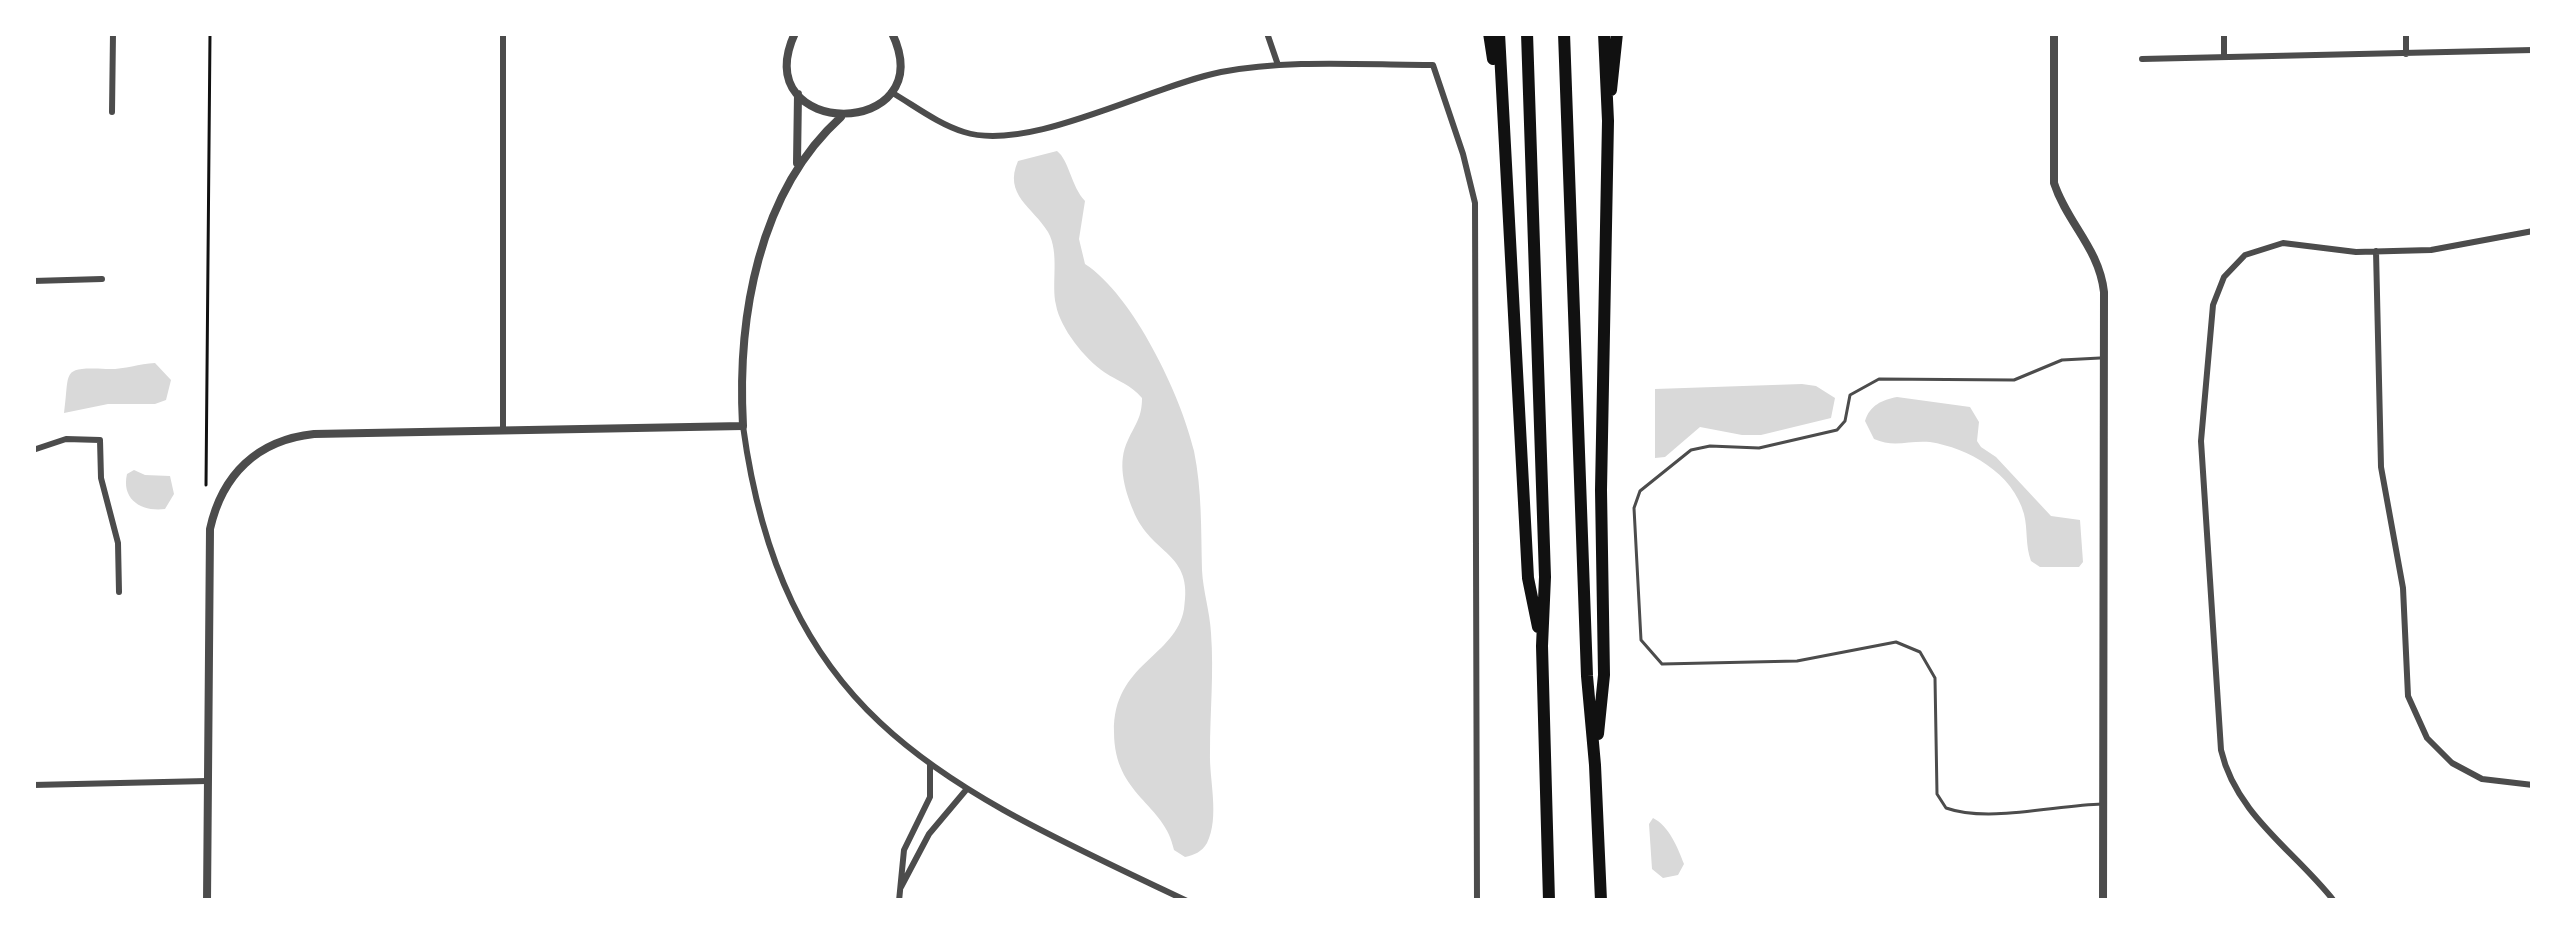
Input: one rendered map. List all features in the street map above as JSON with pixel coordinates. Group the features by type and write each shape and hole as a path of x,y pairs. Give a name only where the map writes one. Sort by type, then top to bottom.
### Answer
{"highway":[{"path":"1489,33 1500,108"},
{"path":"1499,33 1528,578 1542,646"},
{"path":"1526,33 1545,577 1542,646 1550,901"},
{"path":"1564,33 1587,676 1601,901"},
{"path":"1595,765 1604,675 1604,33"},
{"path":"1607,121 1617,33"}],"street":[{"path":"112,112 113,33"},
{"path":"502,429 503,33"},
{"path":"795,33 788,66 798,93 797,164"},
{"path":"798,93 818,111 841,117 868,111 890,91 899,64 892,33"},
{"path":"1267,33 1278,65"},
{"path":"2054,33 2054,183 2099,267 2104,292 2104,901"},
{"path":"2224,33 2224,57"},
{"path":"2406,33 2406,54"},
{"path":"2142,59 2533,50"},
{"path":"890,91 960,131 1003,137 1036,132 1202,77 1278,65 1433,64 1475,203 1478,901"},
{"path":"841,117 797,164 770,226 753,285 743,350 743,426 764,534 798,614 877,723 930,765 1011,817 1187,901"},
{"path":"2334,901 2246,806 2230,778 2220,745 2201,442 2214,300 2224,277 2259,248 2283,243 2376,251 2443,248 2533,231"},
{"path":"2376,251 2381,467 2403,588 2404,673 2411,705 2427,738 2460,768 2492,781 2533,785"},
{"path":"33,281 102,279"},
{"path":"207,901 210,529 218,498 247,460 295,436 743,426"},
{"path":"33,450 66,439 100,440 101,478 118,543 119,592"},
{"path":"899,901 904,850 930,797 930,765"},
{"path":"33,785 207,781"},
{"path":"899,890 929,834 966,790"}],"lane":[{"path":"2104,358 2062,360 2014,380 1874,380 1850,395 1845,421 1837,430 1759,448 1710,446 1689,451 1646,484 1634,508 1641,640 1662,664 1797,662 1888,642 1908,645 1923,655 1934,674 1937,794 1946,808 2041,812 2104,804"}],"path":[{"path":"206,485 210,33"}],"shaded area":[{"path":"1057,151 1085,201 1079,239 1085,264 1120,298 1153,348 1194,451 1212,648 1213,810 1207,843 1198,853 1185,857 1174,850 1169,834 1131,785 1116,754 1116,709 1123,690 1179,625 1185,590 1177,564 1141,525 1125,484 1123,457 1142,398 1097,366 1068,333 1056,305 1052,240 1014,183 1018,161"},
{"path":"155,363 171,380 166,400 64,413 68,380 74,371"},
{"path":"1816,386 1835,398 1831,418 1761,435 1700,427 1665,457 1655,458 1655,389"},
{"path":"1897,397 1970,407 1979,422 1981,447 2051,516 2080,520 2083,562 2079,567 2040,567 2031,561 2018,499 1987,465 1944,445 1874,439 1867,415 1877,404"},
{"path":"134,470 170,476 174,494 165,509 141,506 130,497 127,474"},
{"path":"1653,818 1679,851 1684,864 1678,875 1663,878 1652,869 1649,824"}]}
